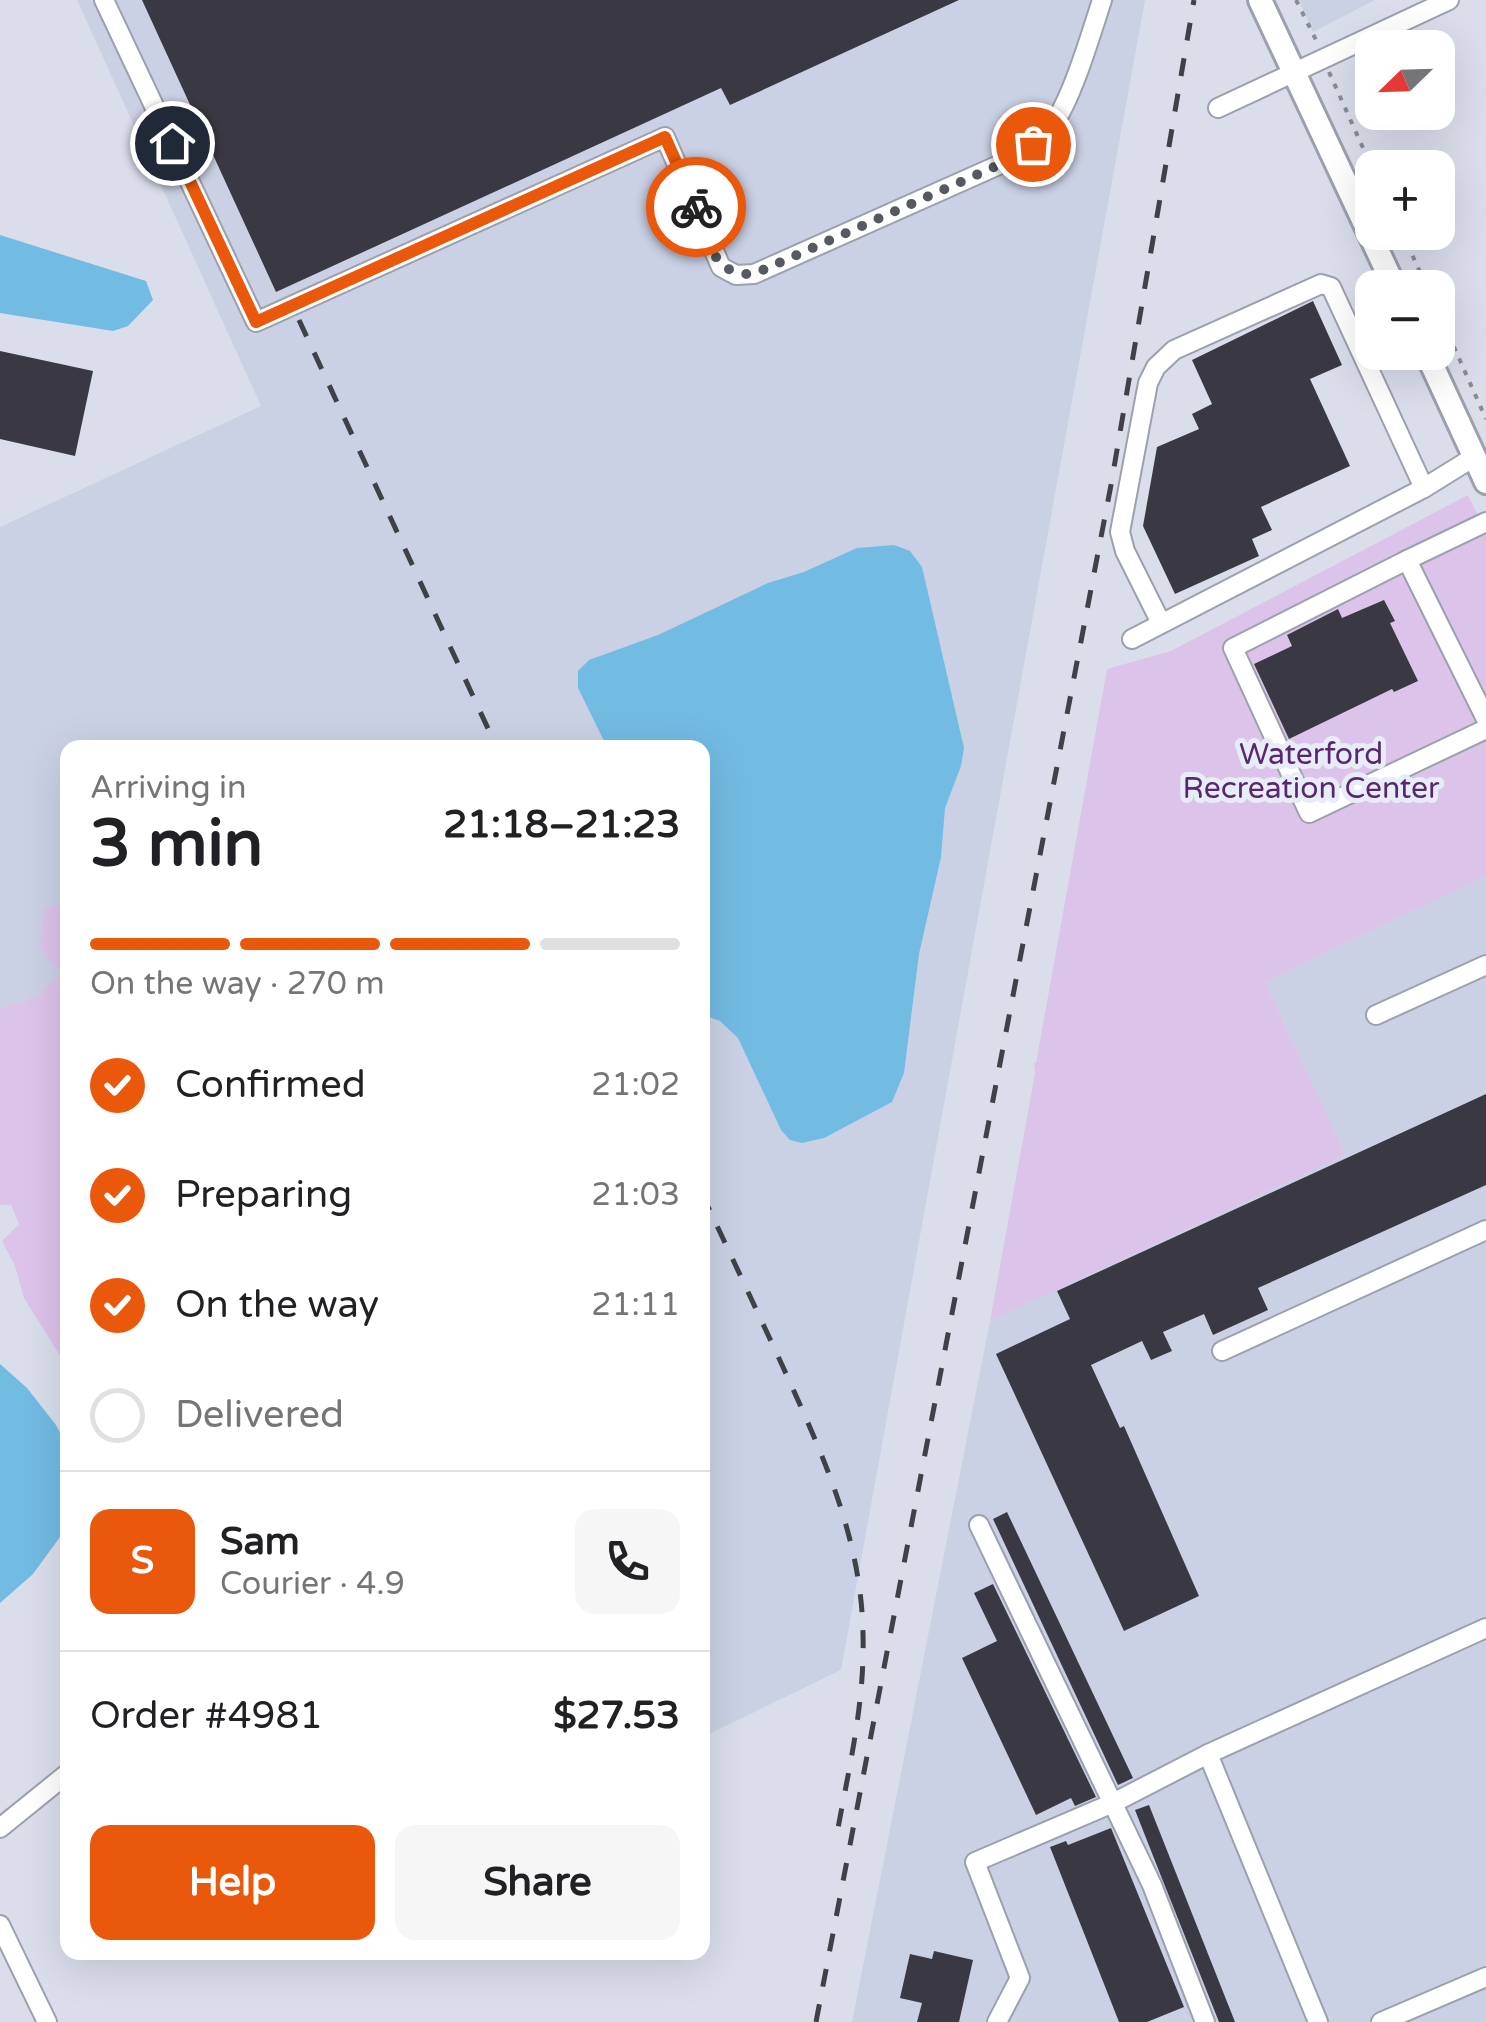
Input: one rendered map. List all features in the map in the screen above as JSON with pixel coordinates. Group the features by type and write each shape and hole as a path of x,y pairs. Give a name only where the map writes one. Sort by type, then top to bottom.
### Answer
{"main road":[{"path":"1260,0 1388,270"},
{"path":"1434,370 1486,482"}],"street":[{"path":"104,0 256,322 665,137 721,267 736,275 754,274 1001,164 1033,144 1052,126 1082,61 1102,0"},
{"path":"1218,108 1442,2"},
{"path":"1161,622 1125,552 1120,532 1148,384 1156,367 1174,350 1321,284 1331,287 1424,488"},
{"path":"1132,639 1424,488 1474,457"},
{"path":"1486,522 1233,648 1309,813 1486,729"},
{"path":"1407,560 1479,689 1486,719"},
{"path":"1376,1015 1486,965"},
{"path":"1222,1351 1486,1230"},
{"path":"980,1525 1152,1885 1205,2022"},
{"path":"997,2022 1020,1978 975,1862 1112,1803 1208,1754 1486,1628"},
{"path":"1208,1754 1318,2022"},
{"path":"0,1828 60,1779"},
{"path":"0,1925 47,2022"},
{"path":"1381,2022 1486,1977"}],"path":[{"path":"1296,0 1313,32"},
{"path":"1334,82 1364,150"},
{"path":"1455,349 1486,418"}],"shaded area":[{"path":"77,0 1145,0 841,1670 710,1734 710,740 60,740 60,1263 0,1128 0,527 261,406"},
{"path":"1299,0 1375,0 1313,32"},
{"path":"1486,876 1486,2022 852,2022 990,1321 1346,1155 1265,982"}],"green space":[{"name":"Waterford Recreation Center","path":"1468,495 1486,532 1486,876 1265,982 1346,1155 990,1321 1107,669 1171,651"},
{"path":"60,902 60,972 39,947 44,909"},
{"path":"60,974 60,1355 24,1298 15,1266 2,1241 19,1224 11,1205 0,1205 0,1008 39,996"}],"water":[{"path":"0,235 146,281 153,300 128,326 113,331 0,313"},
{"path":"894,545 910,551 922,567 964,748 945,808 941,857 919,954 904,1073 892,1102 824,1138 802,1143 790,1140 781,1130 738,1038 720,1021 710,1017 710,740 604,740 578,688 578,671 589,660 658,635 768,583 857,548"},
{"path":"0,1364 27,1388 60,1433 60,1537 33,1574 0,1603"}],"building":[{"path":"142,0 959,0 730,105 721,88 276,292"},
{"path":"1313,301 1342,365 1310,379 1350,466 1261,507 1272,530 1252,539 1259,556 1175,594 1143,526 1157,447 1199,429 1192,414 1212,404 1192,360"},
{"path":"0,351 93,371 75,456 0,439"},
{"name":"Waterford Recreation Center","path":"1384,600 1395,621 1390,623 1418,681 1394,692 1392,689 1289,739 1254,664 1292,646 1287,635 1338,609 1342,618"},
{"path":"1486,1094 1486,1185 1258,1288 1268,1310 1213,1335 1204,1314 1163,1332 1172,1351 1151,1360 1142,1341 1091,1365 1120,1428 1124,1426 1199,1596 1124,1631 996,1354 1070,1319 1057,1291"},
{"path":"1007,1512 1133,1778 1118,1785 993,1519"},
{"path":"993,1584 1096,1797 1075,1806 1071,1798 1036,1815 962,1658 997,1641 974,1593"},
{"path":"1149,1805 1235,2022 1219,2022 1159,1871 1135,1810"},
{"path":"1111,1828 1184,2007 1147,2022 1119,2022 1050,1847 1066,1841 1068,1845"},
{"path":"934,1951 973,1960 959,2022 917,2022 922,2003 900,1998 910,1954 932,1959"}],"railway":[{"path":"816,2022 1111,485 1194,0"},
{"path":"299,320 493,740"},
{"path":"710,1211 812,1432 837,1497 856,1565 863,1661 855,1738 836,1839"}],"way so far":[{"path":"696,207 721,267 736,275 754,274 1001,164 1033,144"}],"route":[{"path":"172,143 256,322 665,137 696,207"}]}
